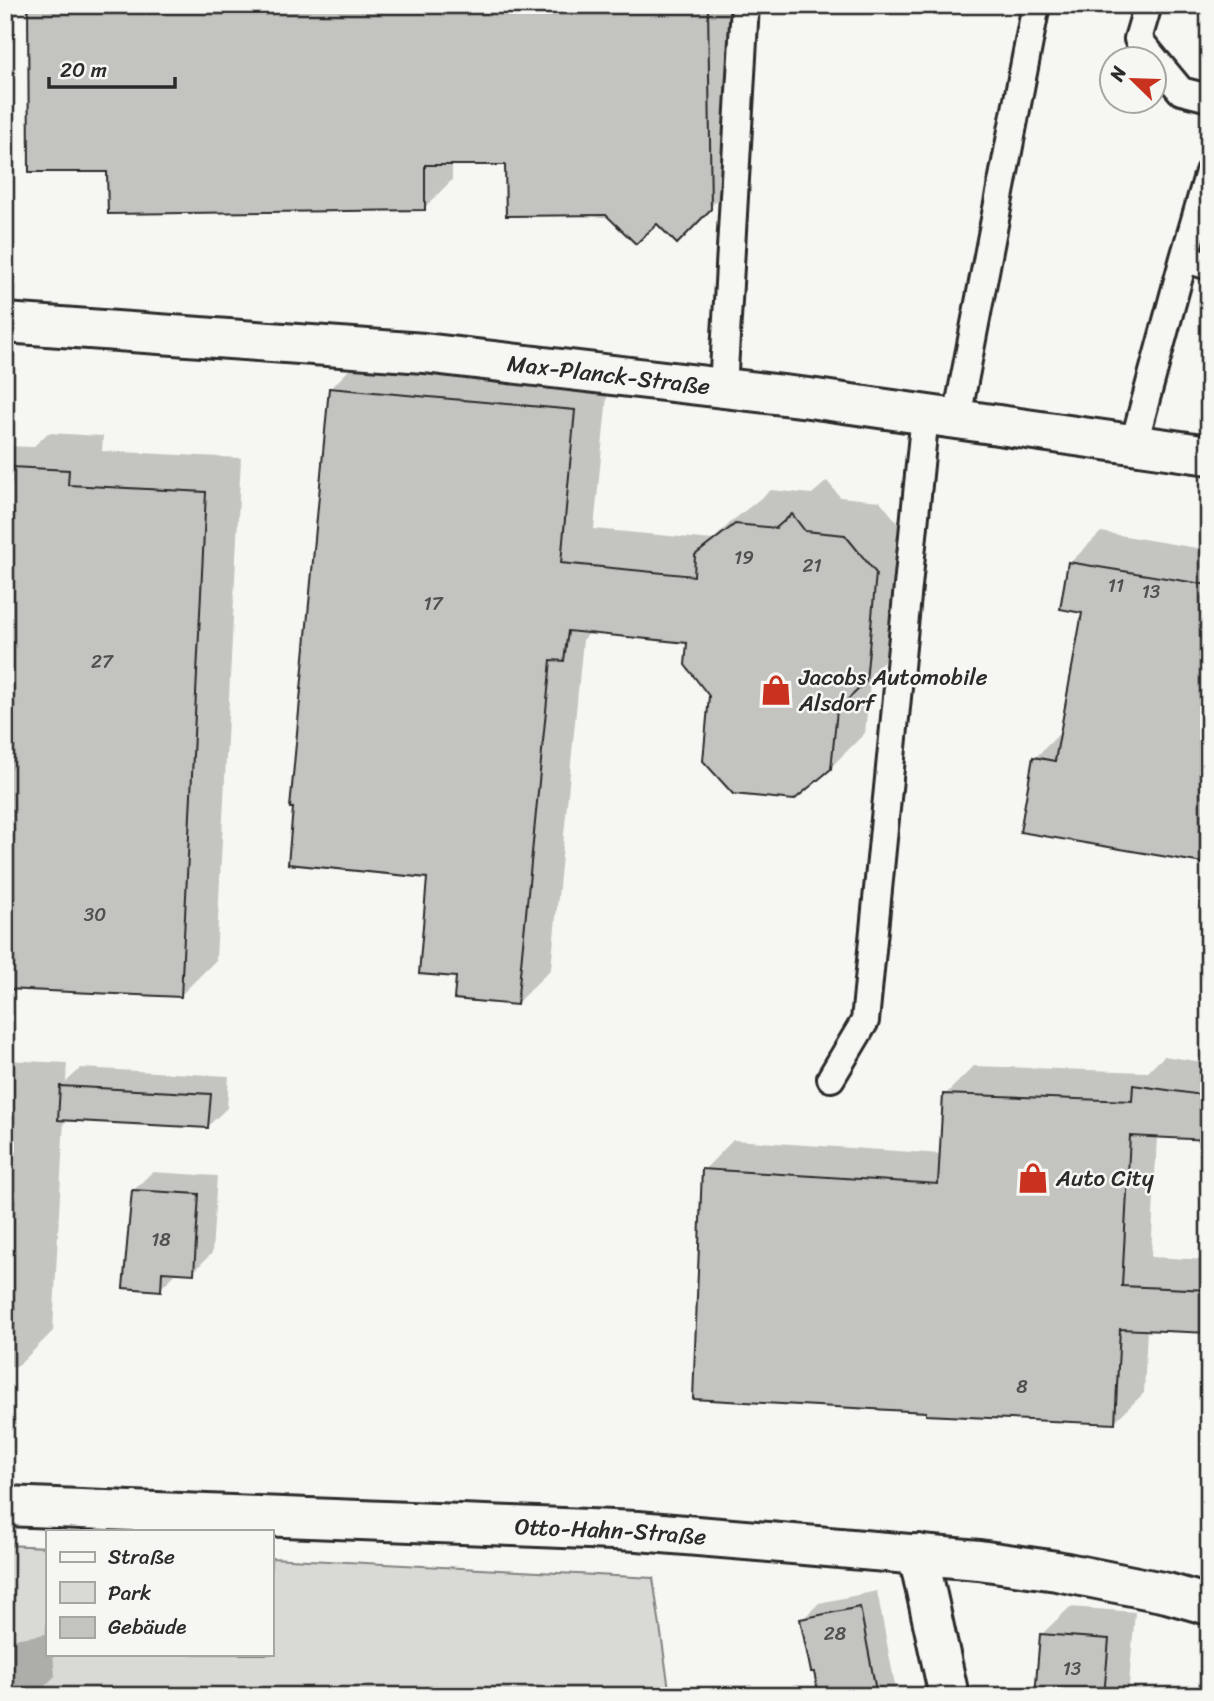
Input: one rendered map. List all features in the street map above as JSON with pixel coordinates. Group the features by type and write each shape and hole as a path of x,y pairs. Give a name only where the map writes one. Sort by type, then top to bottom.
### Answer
{"street":[{"name":"Max-Planck-Straße","path":"5,323 424,353 941,416 1209,454"},
{"name":"Otto-Hahn-Straße","path":"5,1506 638,1531 918,1554 1056,1571 1167,1592 1209,1605"},
{"path":"918,1554 949,1696"}],"lane":[{"path":"723,388 745,5"},
{"path":"831,1077 865,1021 941,416 1036,5"},
{"path":"1148,5 1138,39 1181,91 1209,98"},
{"path":"1134,443 1197,262 1209,172"}],"green space":[{"path":"5,1545 46,1547 46,1656 273,1656 273,1558 653,1578 670,1696 5,1696"}],"building":[{"path":"28,5 708,5 711,209 677,244 657,224 636,244 606,215 506,216 505,165 425,165 425,210 108,214 107,172 29,172"},
{"path":"329,388 575,410 561,563 694,576 695,555 735,524 776,528 792,514 805,531 845,535 876,573 866,682 837,710 831,769 794,800 733,794 703,761 709,696 685,665 687,643 568,631 564,661 551,660 517,1005 454,999 456,977 419,974 427,878 288,864 293,808 290,808"},
{"path":"11,467 69,470 68,485 206,492 181,997 5,989 5,482 11,482"},
{"path":"1068,562 1209,585 1209,864 1020,832 1033,757 1055,761 1082,613 1060,609"},
{"path":"1133,1085 1209,1096 1209,1140 1130,1136 1122,1286 1209,1290 1209,1333 1120,1329 1115,1424 926,1415 926,1412 693,1399 702,1169 938,1184 943,1094 1132,1101"},
{"path":"60,1086 211,1094 208,1128 58,1120"},
{"path":"132,1190 199,1194 194,1274 162,1272 161,1291 123,1288"},
{"path":"860,1607 877,1696 819,1696 800,1619"},
{"path":"1040,1634 1109,1639 1104,1696 1035,1696"}],"place":[{"name":"Jacobs Automobile Alsdorf","path":"776,690"},
{"name":"Auto City","path":"1033,1178"}]}
